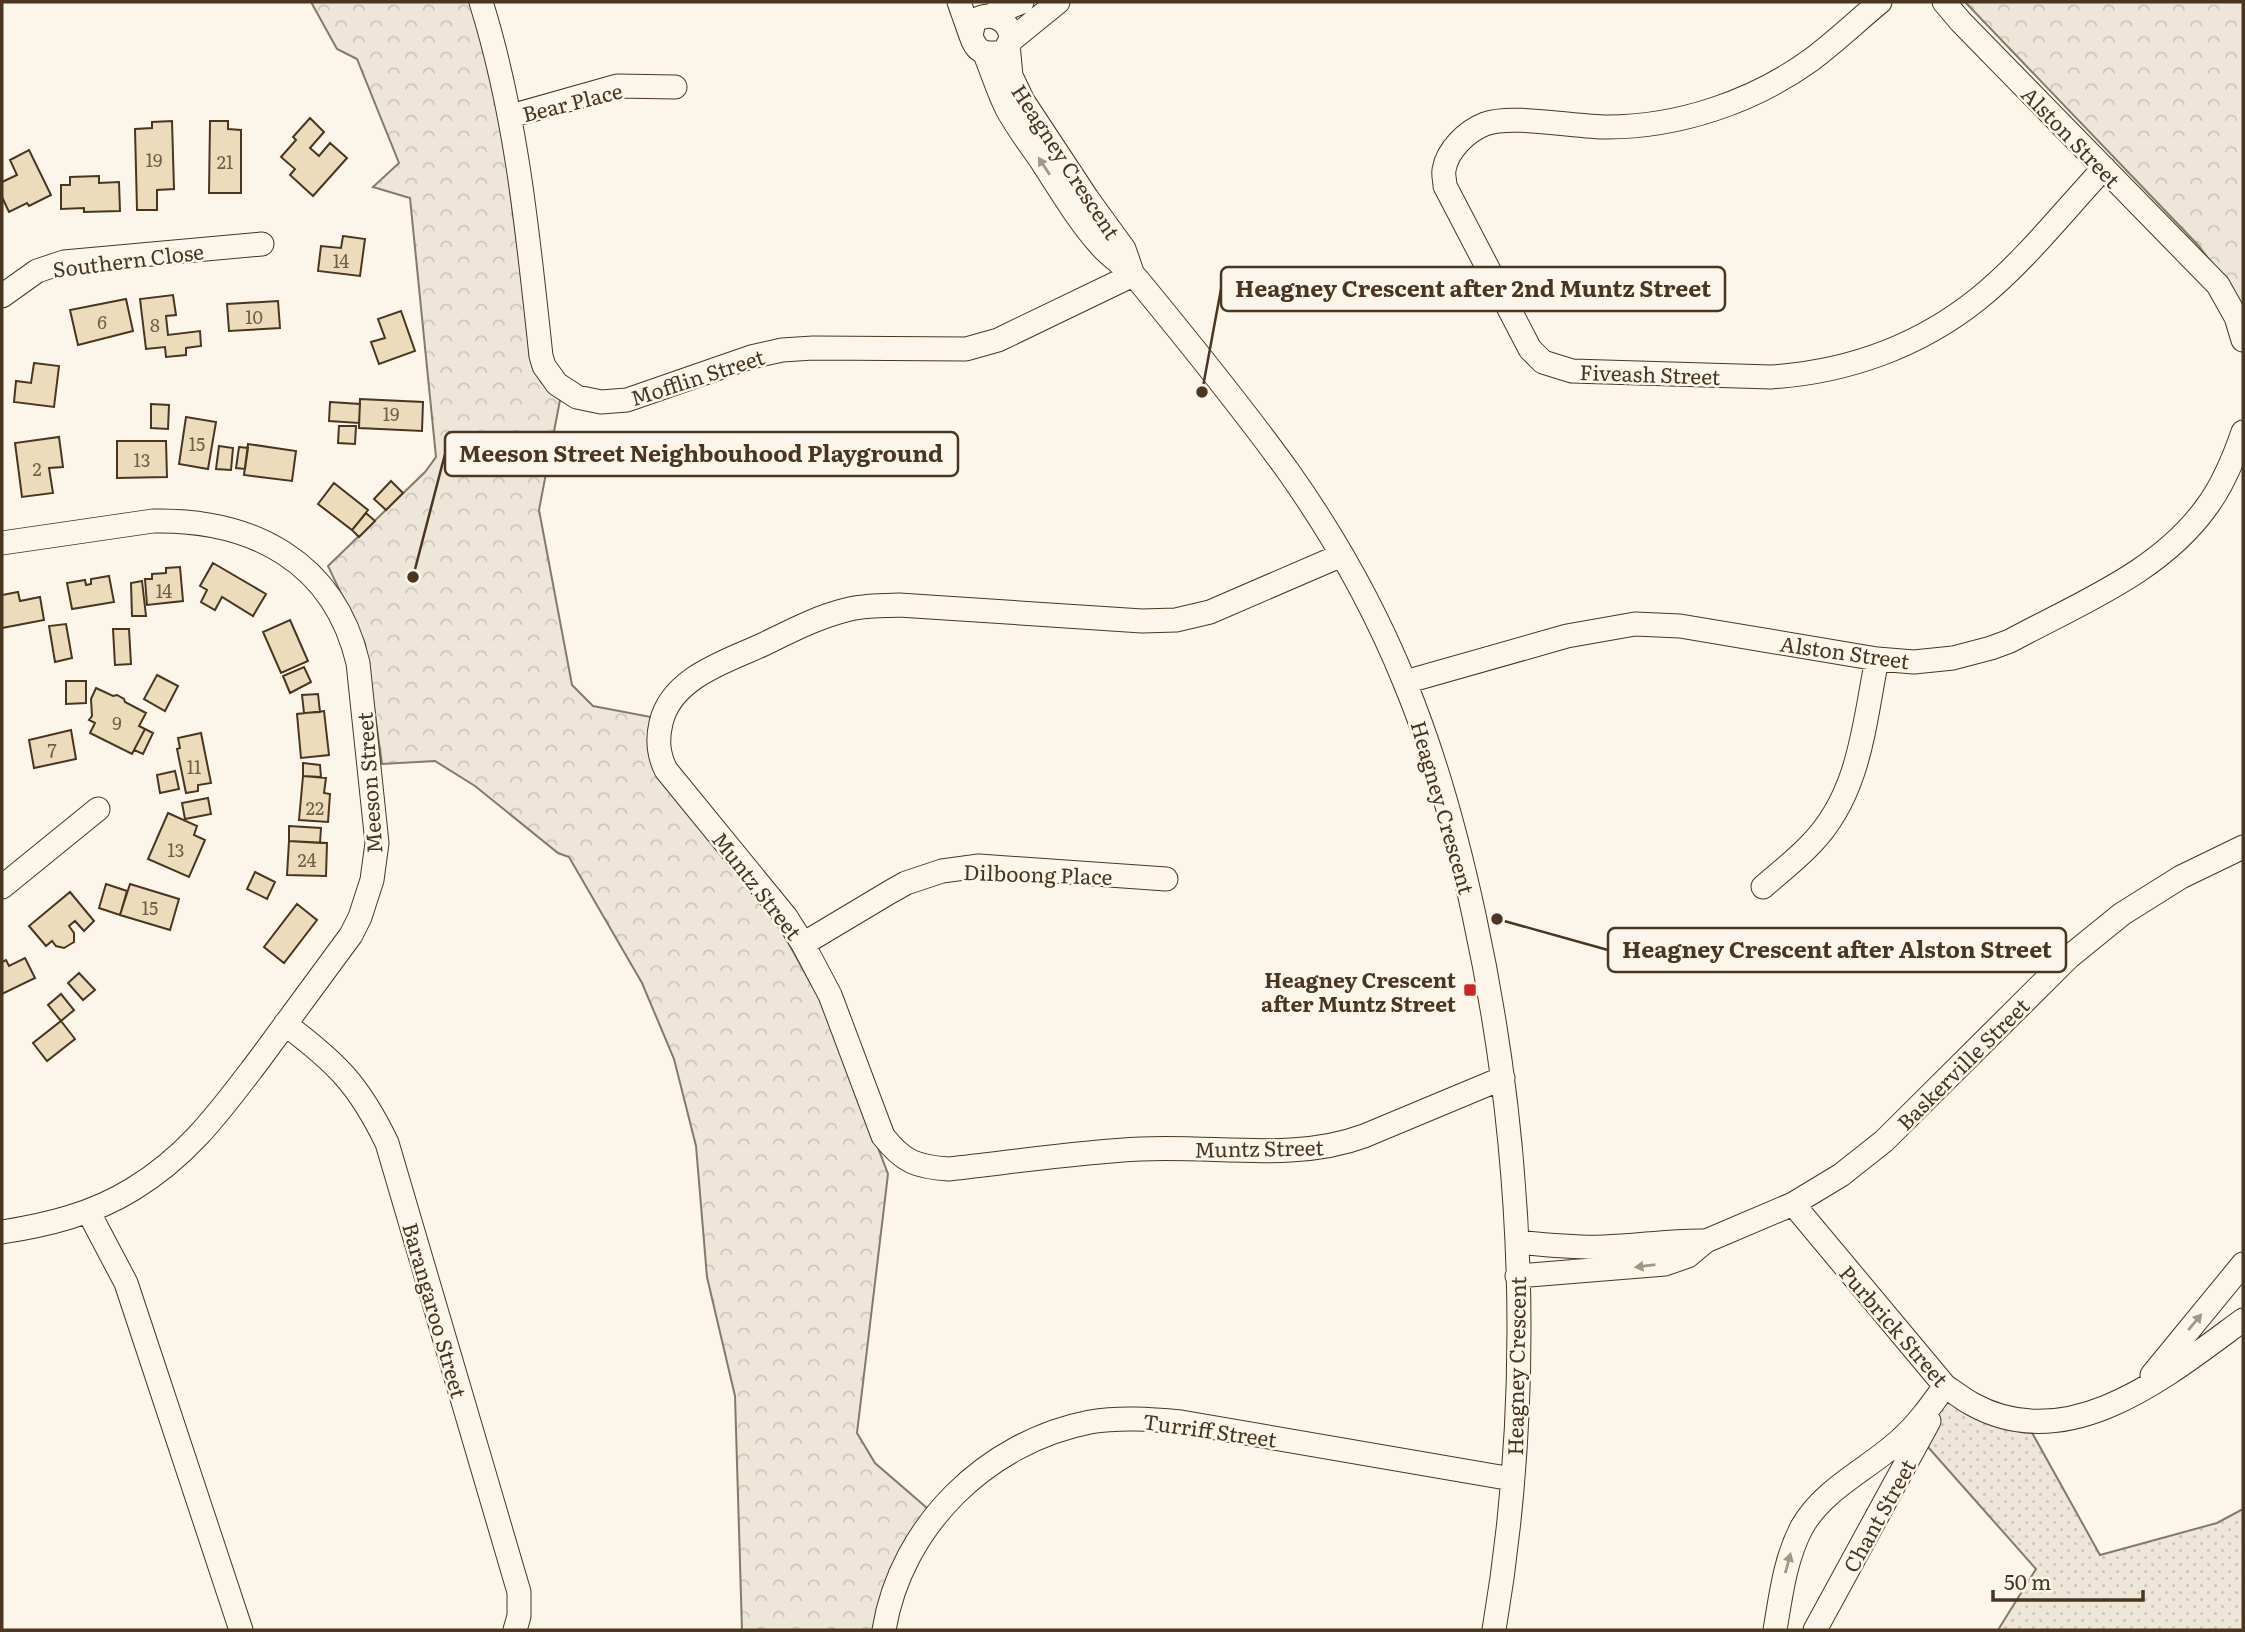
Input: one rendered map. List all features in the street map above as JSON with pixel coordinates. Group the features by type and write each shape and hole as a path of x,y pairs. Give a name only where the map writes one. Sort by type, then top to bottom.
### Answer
{"street":[{"name":"Mofflin Street","path":"481,2 496,49 511,116 525,207 541,356 544,366 557,384 577,397 601,402 627,400 751,357 782,350 966,349 998,340 1133,275"},
{"name":"Heagney Crescent","path":"959,2 977,44 1079,203 1097,242 1133,275 1288,472 1342,555 1376,617 1405,682 1434,762 1461,857 1486,967 1513,1168 1517,1242 1518,1369 1512,1479 1494,1630"},
{"path":"1022,2 988,9 979,16 974,21 977,44 1000,51 1058,2"},
{"name":"Fiveash Street","path":"1880,2 1792,72 1749,96 1702,113 1655,124 1607,127 1504,121 1485,124 1468,133 1450,153 1444,170 1445,186 1530,349 1543,362 1572,371 1770,377 1795,376 1844,367 1892,351 1937,328 1978,299 2014,265 2104,168"},
{"name":"Alston Street","path":"1944,2 2218,285 2236,317 2243,340"},
{"path":"988,9 1007,21 1011,34 1009,43"},
{"name":"Heagney Crescent","path":"1009,43 1015,105"},
{"name":"Bear Place","path":"511,116 617,86 675,87"},
{"name":"Southern Close","path":"2,296 37,271 64,262 262,244"},
{"name":"Alston Street","path":"1405,682 1567,636 1613,626 1680,626 1877,659 1914,662 1953,658 1991,648 2145,568 2180,539 2208,506 2230,469 2243,432"},
{"name":"Meeson Street","path":"2,543 153,520 174,520 236,530 273,545 305,567 340,610 354,645 377,843 372,880 351,935 206,1129 172,1162 132,1190 67,1219 2,1232"},
{"name":"Muntz Street","path":"1342,555 1219,609 1176,620 1142,621 899,605 854,608 810,622 696,676 676,693 663,715 657,738 661,760 666,770 786,917 830,995 883,1136 896,1153 925,1168 949,1169 1141,1149 1310,1150 1355,1140 1503,1078"},
{"path":"1763,887 1812,844 1835,815 1851,783 1860,751 1877,659"},
{"path":"2,887 98,809"},
{"name":"Baskerville Street","path":"1517,1276 1665,1264 1688,1256 1706,1241 1793,1204 1841,1175 1884,1141 2069,957 2122,914 2181,877 2243,847"},
{"name":"Dilboong Place","path":"803,944 898,888 942,871 979,866 1166,879"},
{"name":"Barangaroo Street","path":"285,1024 344,1073 369,1106 387,1143 519,1592 519,1616 515,1630"},
{"name":"Purbrick Street","path":"1793,1204 1941,1392 1995,1414 2046,1421 2086,1415 2112,1406 2137,1394 2243,1320"},
{"path":"88,1211 126,1283 241,1630"},
{"name":"Baskerville Street","path":"1517,1242 1566,1247 1603,1247 1661,1244 1682,1240 1706,1241"},
{"name":"Purbrick Street","path":"2137,1394 2243,1264"},
{"name":"Chant Street","path":"1775,1630 1791,1553 1803,1525 1825,1497 1902,1439 1941,1392"},
{"name":"Chant Street","path":"1815,1630 1930,1420 1941,1392"},
{"name":"Turriff Street","path":"884,1630 892,1593 909,1554 948,1500 983,1469 1023,1445 1062,1429 1091,1422 1136,1418 1181,1422 1512,1479"}],"green space":[{"path":"311,2 470,2 488,61 501,120 533,363 541,382 560,400 539,510 572,685 593,706 651,717 651,757 779,926 826,1011 888,1174 857,1433 875,1463 927,1508 909,1535 892,1570 874,1630 742,1630 735,1396 707,1277 696,1146 674,1059 642,983 569,857 558,853 475,786 435,761 382,764 365,644 328,566 425,472 436,457 410,198 373,187 399,163 357,59 337,49"},
{"path":"1965,2 2243,2 2243,311 2233,291 2198,245"},
{"path":"1945,1386 2025,1420 2100,1555 2217,1523 2243,1509 2243,1630 1998,1630 2036,1569 1920,1438"}],"building":[{"path":"310,118 324,132 310,148 319,156 330,143 347,158 313,196 290,175 295,169 281,157 296,140 293,137"},
{"path":"172,121 174,189 157,190 157,210 137,210 135,129 152,128 152,122"},
{"path":"210,121 228,121 228,129 241,130 241,193 209,193"},
{"path":"29,150 51,195 9,212 2,197 2,182 17,175 10,160"},
{"path":"99,176 99,183 119,182 120,211 84,212 84,208 61,209 61,185 70,185 70,177"},
{"path":"343,236 365,239 360,276 318,271 321,246 341,248"},
{"path":"173,295 176,315 166,316 168,335 200,331 201,346 186,348 186,355 166,357 165,347 146,349 140,299"},
{"path":"126,299 133,331 78,345 70,310"},
{"path":"278,301 280,328 229,331 227,304"},
{"path":"401,311 415,351 379,364 371,342 385,338 378,319"},
{"path":"34,363 59,366 54,407 14,402 16,381 31,383"},
{"path":"360,399 423,402 422,431 359,428"},
{"path":"330,402 360,404 359,423 329,421"},
{"path":"151,404 169,405 168,429 151,428"},
{"path":"186,417 216,422 208,469 179,464"},
{"path":"339,426 356,426 355,444 338,443"},
{"path":"59,437 63,467 49,468 53,493 22,497 15,443"},
{"path":"117,441 166,441 167,477 117,478"},
{"path":"248,444 296,451 292,481 244,475"},
{"path":"219,446 233,448 231,470 216,469"},
{"path":"239,447 248,448 245,469 236,468"},
{"path":"391,481 403,493 386,510 374,499"},
{"path":"334,483 368,510 352,530 318,504"},
{"path":"366,513 375,521 359,537 352,530"},
{"path":"213,563 266,594 253,616 222,597 215,610 201,602 207,590 200,586"},
{"path":"180,567 183,601 147,605 145,579 152,579 152,574 166,573 166,568"},
{"path":"109,576 114,602 72,609 67,583 85,580 86,585 91,584 91,579"},
{"path":"142,581 146,616 132,616 131,583"},
{"path":"18,592 20,601 40,597 44,620 2,628 2,595"},
{"path":"290,620 308,661 281,673 263,632"},
{"path":"66,624 72,658 55,662 49,626"},
{"path":"113,629 129,629 131,664 115,665"},
{"path":"304,667 311,682 290,693 283,676"},
{"path":"157,675 178,686 165,711 144,699"},
{"path":"66,681 86,681 86,703 66,704"},
{"path":"96,688 113,696 117,695 146,713 139,726 145,729 132,754 90,733 95,723 89,720 92,716 91,699"},
{"path":"318,694 320,712 304,713 302,695"},
{"path":"324,711 329,755 301,758 297,714"},
{"path":"145,729 153,733 143,754 134,750"},
{"path":"71,730 76,759 34,768 29,740"},
{"path":"201,733 211,783 198,785 198,791 186,793 177,749 180,748 178,738"},
{"path":"303,763 320,765 321,777 303,776"},
{"path":"175,771 179,789 160,793 157,775"},
{"path":"303,776 326,778 324,793 330,794 328,822 299,820"},
{"path":"208,798 211,814 185,819 182,803"},
{"path":"168,813 197,826 194,835 205,840 189,877 148,859"},
{"path":"289,826 321,828 320,843 289,841"},
{"path":"289,841 327,843 326,876 287,875"},
{"path":"255,872 275,882 267,899 247,889"},
{"path":"106,884 127,891 120,915 99,908"},
{"path":"130,884 179,899 170,930 120,915"},
{"path":"70,892 94,921 84,931 75,921 69,926 74,933 74,942 64,948 56,946 52,941 46,946 29,926"},
{"path":"297,904 317,920 284,963 264,947"},
{"path":"25,958 35,978 2,994 2,962 6,960 9,966"},
{"path":"79,973 95,990 83,1000 68,983"},
{"path":"61,994 74,1010 61,1021 48,1005"},
{"path":"61,1021 75,1039 47,1061 33,1043"}],"place":[{"name":"Heagney Crescent after 2nd Muntz Street","path":"1202,392"},
{"name":"Meeson Street Neighbouhood Playground","path":"413,577"},
{"name":"Heagney Crescent after Alston Street","path":"1497,919"},
{"name":"Heagney Crescent after Muntz Street","path":"1470,990"}]}
